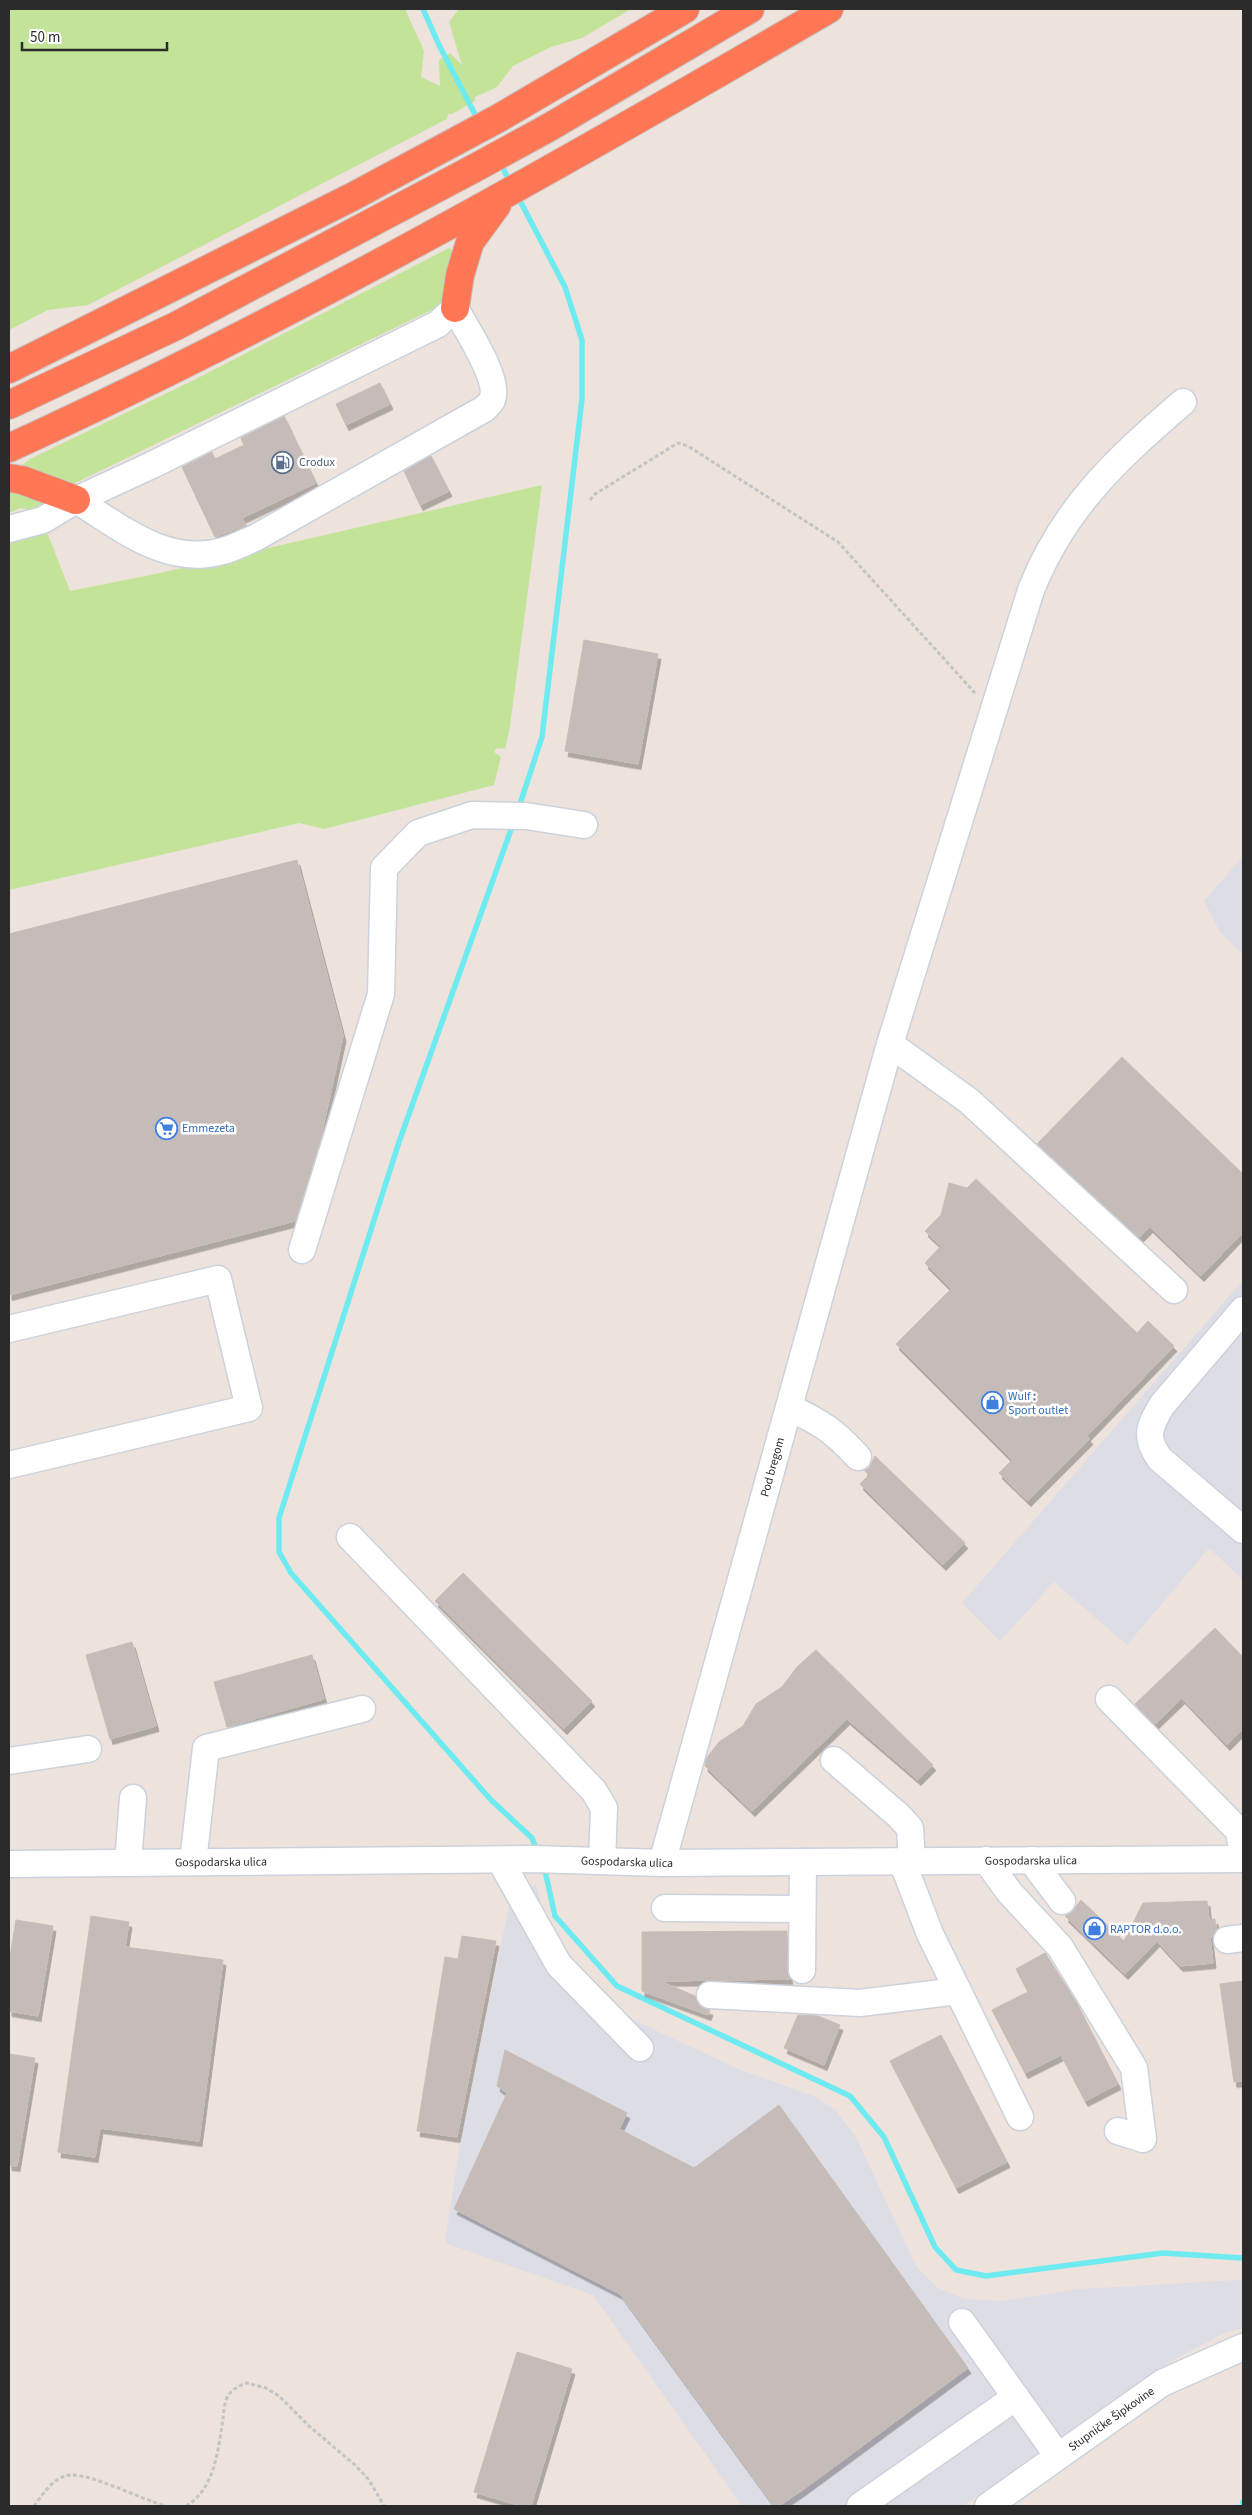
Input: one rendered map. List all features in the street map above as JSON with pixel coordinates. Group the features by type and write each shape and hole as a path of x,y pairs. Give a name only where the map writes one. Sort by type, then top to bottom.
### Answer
{"highway":[{"path":"9,369 352,197 499,118 685,9"},
{"path":"9,406 176,326 516,146 750,9"},
{"path":"9,448 126,395 502,198 829,9"},
{"path":"455,308 460,275 470,242 488,220 502,198"},
{"path":"9,478 22,480 76,500"}],"street":[{"path":"9,529 43,520 76,500 152,465 438,324 455,308 490,375 493,390 492,401 476,414 255,538 222,551 174,554 152,546 76,500"},
{"name":"Pod bregom","path":"662,1863 890,1044 986,740 1008,661 1042,560 1087,493 1124,454 1183,402"},
{"path":"302,1250 381,994 384,868 418,833 472,815 526,816 584,825"},
{"path":"890,1044 969,1101 1174,1290"},
{"path":"9,1329 218,1279 249,1408 9,1465"},
{"path":"1243,1310 1162,1406 1152,1423 1149,1435 1153,1449 1160,1459 1243,1530"},
{"path":"790,1408 828,1428 858,1457"},
{"path":"350,1536 594,1791 604,1808 602,1861"},
{"path":"1109,1699 1239,1831 1243,1857"},
{"path":"193,1862 206,1748 362,1709"},
{"path":"9,1761 88,1749"},
{"path":"834,1760 899,1816 910,1828 907,1861 930,1934 1020,2117"},
{"path":"128,1863 133,1798"},
{"name":"Gospodarska ulica","path":"9,1864 545,1859 662,1863 1243,1857"},
{"path":"500,1860 559,1965 640,2048"},
{"path":"986,1860 1010,1893 1060,1947 1134,2068 1143,2139 1118,2131"},
{"path":"1031,1860 1062,1901"},
{"path":"802,1970 803,1862"},
{"path":"665,1908 802,1909"},
{"path":"710,1995 860,2003 958,1991"},
{"path":"962,2322 1058,2456"},
{"name":"Stupničke Šipkovine","path":"988,2506 1162,2383 1243,2347"},
{"path":"860,2506 1016,2397"}],"path":[{"path":"590,500 595,494 657,455 678,444 688,446 838,542 980,699"},
{"path":"186,2506 204,2490 211,2476 225,2403 230,2393 246,2383 266,2388 279,2396 309,2426 356,2465 369,2480 384,2506"},
{"path":"34,2506 47,2488 60,2479 71,2475 90,2478 166,2506"}],"shaded area":[{"path":"1243,856 1243,954 1220,932 1204,901"},
{"path":"1243,1280 1243,1580 1209,1548 1127,1645 1054,1582 1000,1641 962,1603"},
{"path":"536,1885 550,1938 610,2009 736,2068 816,2097 835,2110 855,2135 916,2266 939,2289 964,2299 1001,2301 1081,2289 1239,2280 1243,2282 1243,2328 1223,2334 1177,2358 1121,2394 963,2506 742,2506 593,2295 445,2243 459,2150 513,1887"}],"green space":[{"path":"9,9 405,9 424,51 421,77 440,86 439,60 450,53 462,65 449,22 459,9 631,9 582,38 551,47 513,66 497,87 475,97 475,101 452,114 448,114 447,119 88,305 48,310 9,330"},
{"path":"449,248 452,250 442,305 67,487 18,468 30,459 194,380"},
{"path":"542,485 510,726 505,749 497,748 494,752 501,757 494,785 324,829 299,823 9,890 9,539 47,532 70,591 160,573"},
{"path":"9,493 31,496 49,504 35,512 21,508 9,513"}],"building":[{"path":"380,383 390,404 346,425 336,404"},
{"path":"284,416 316,483 242,518 246,525 215,537 182,467 212,452 215,459 244,445 241,438"},
{"path":"431,456 449,491 420,505 404,471"},
{"path":"584,640 658,654 638,764 565,751"},
{"name":"Emmezeta","path":"297,860 343,1036 320,1141 295,1221 9,1295 9,934"},
{"path":"1122,1057 1243,1174 1243,1232 1201,1276 1150,1227 1139,1238 1037,1144"},
{"path":"976,1179 1137,1333 1148,1321 1174,1346 1087,1436 1090,1439 1028,1501 999,1473 1012,1460 896,1344 951,1289 925,1263 941,1246 925,1231 941,1215 949,1183 967,1188"},
{"path":"875,1456 965,1543 943,1565 860,1484 869,1475 864,1470 869,1468"},
{"path":"463,1573 592,1701 564,1729 435,1601"},
{"path":"1215,1628 1243,1657 1243,1729 1227,1745 1182,1698 1155,1724 1135,1704"},
{"path":"132,1642 156,1726 110,1739 86,1655"},
{"path":"816,1650 933,1765 918,1780 847,1719 752,1811 705,1766 706,1759 719,1742 743,1726 756,1704 782,1687 797,1667"},
{"path":"312,1655 324,1699 227,1727 214,1682"},
{"path":"1081,1900 1124,1941 1143,1903 1207,1901 1209,1920 1215,1919 1216,1930 1213,1937 1210,1937 1213,1963 1180,1966 1157,1941 1125,1974 1065,1916 1071,1913"},
{"path":"91,1916 129,1922 125,1947 223,1960 199,2141 100,2128 95,2157 58,2152"},
{"path":"16,1920 53,1926 38,2016 9,2011 9,1962"},
{"path":"787,1931 787,1970 790,1979 660,1981 695,1996 701,2007 710,2010 708,2015 642,1991 642,1932"},
{"path":"462,1936 496,1941 457,2137 417,2131 445,1957 458,1959"},
{"path":"1045,1953 1075,2000 1118,2084 1085,2101 1061,2055 1025,2073 992,2010 1028,1992 1016,1969"},
{"path":"1243,1981 1243,2081 1234,2082 1220,1984"},
{"path":"798,2015 818,2016 840,2025 824,2065 784,2048"},
{"path":"941,2035 1007,2162 956,2188 890,2061"},
{"path":"505,2050 627,2113 619,2129 694,2168 779,2105 968,2368 804,2489 779,2506 774,2506 620,2294 454,2209 507,2093 497,2086"},
{"path":"9,2054 35,2058 17,2166 9,2165"},
{"path":"517,2352 572,2369 531,2506 521,2506 474,2492"}],"waterway":[{"path":"423,9 439,45 478,120"},
{"path":"500,162 510,183"},
{"path":"517,195 565,287 582,340 582,399 542,737 518,810"},
{"path":"513,824 399,1142 279,1518 279,1552 291,1573 491,1800 532,1838 538,1853"},
{"path":"544,1866 555,1916 617,1986 850,2096 884,2137 935,2247 956,2270 986,2276 1163,2253 1243,2258"},
{"path":"1242,2506 1243,2502"}],"place":[{"name":"Crodux","path":"283,462"},
{"name":"Emmezeta","path":"166,1128"},
{"name":"Wulf : Sport outlet","path":"992,1403"},
{"name":"RAPTOR d.o.o.","path":"1094,1929"}]}
